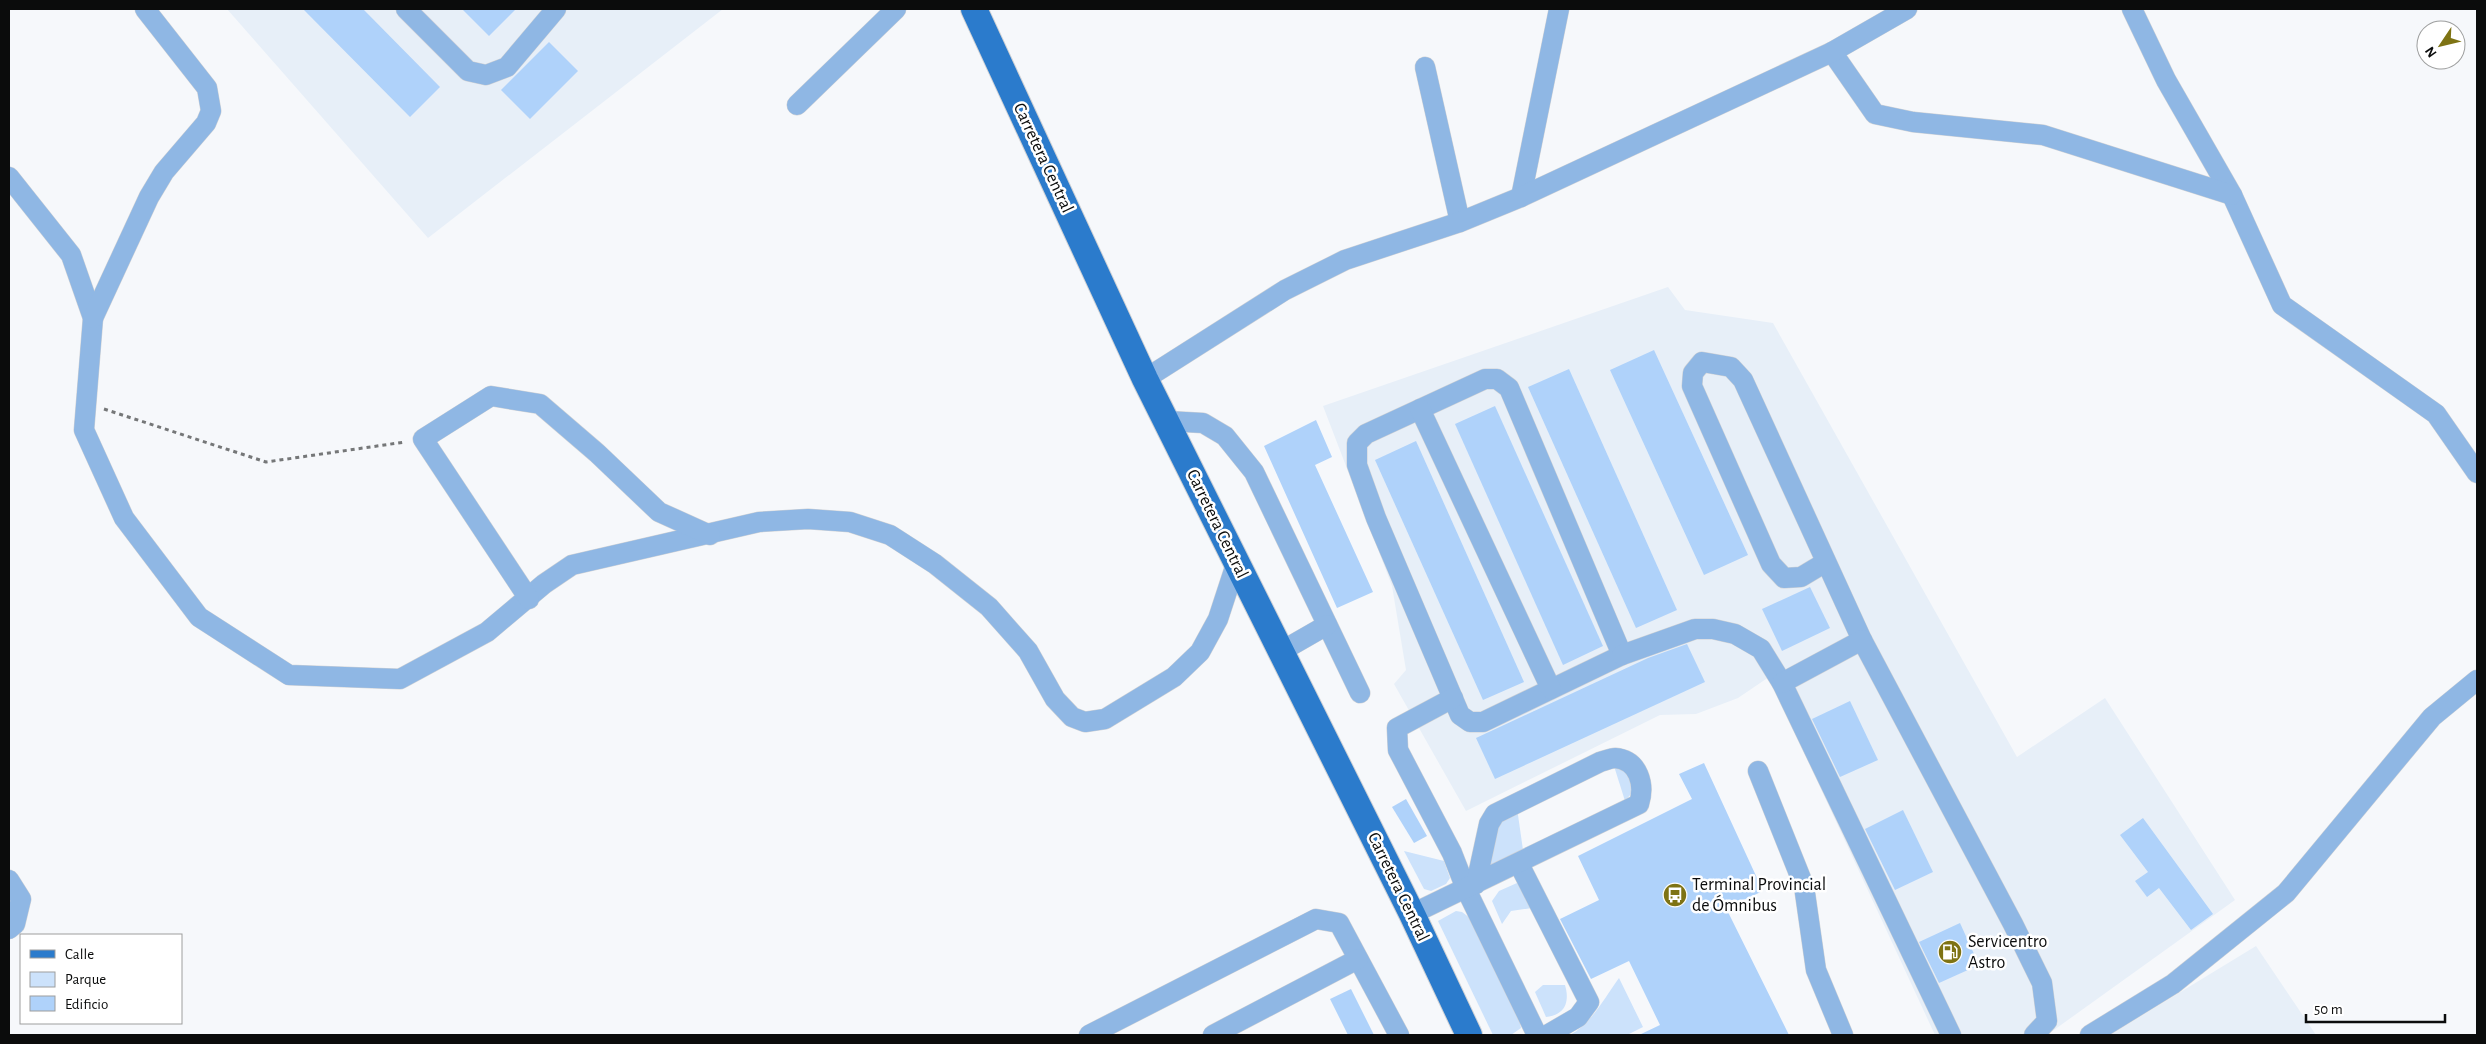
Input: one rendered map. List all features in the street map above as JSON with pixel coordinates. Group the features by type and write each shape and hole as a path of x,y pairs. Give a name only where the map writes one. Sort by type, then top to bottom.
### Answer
{"main road":[{"name":"Carretera Central","path":"974,9 1145,379 1168,421 1236,564 1412,914 1469,1035"}],"street":[{"path":"146,9 207,88 211,111 206,123 164,172 149,197 93,318 84,430 124,518 199,617 289,675 400,679 487,632 572,565 760,522 808,518 850,522 890,535 935,564 989,607 1028,651 1055,699 1072,717 1085,722 1105,719 1174,677 1200,652 1218,619 1236,564"},
{"path":"406,9 468,71 486,75 507,66 556,9"},
{"path":"797,105 896,9"},
{"path":"1521,197 1559,9"},
{"path":"1145,379 1225,326 1294,286 1345,260 1460,222 1521,197 1832,52 1907,9"},
{"path":"2132,9 2166,80 2232,195 2282,305 2436,414 2477,473"},
{"path":"1832,52 1875,114 1913,122 2043,135 2232,195"},
{"path":"1425,67 1460,222"},
{"path":"9,177 70,255 93,318"},
{"path":"1826,562 1801,577 1784,578 1771,564 1692,386 1693,373 1702,362 1731,367 1743,380 1862,640 2013,924 2042,983 2047,1021 2034,1035"},
{"path":"1622,655 1509,388 1497,379 1485,379 1366,434 1356,443 1357,465 1376,518 1460,715 1470,722 1483,722 1622,655 1695,629 1713,629 1735,634 1761,649 1782,683 1951,1035"},
{"path":"528,599 423,440 491,396 540,404 597,453 659,512 710,534"},
{"path":"1420,409 1550,689"},
{"path":"1168,421 1203,423 1225,436 1254,472 1360,693"},
{"path":"1280,652 1327,625"},
{"path":"1782,683 1862,640"},
{"path":"2090,1035 2173,984 2286,893 2432,717 2477,680"},
{"path":"1453,698 1397,728 1398,750 1471,886 1537,1035"},
{"path":"1412,914 1519,864 1639,804 1643,791 1641,779 1635,770 1625,761 1614,758 1600,762 1495,814 1488,824 1471,886"},
{"path":"1758,771 1804,886 1816,970 1843,1035"},
{"path":"1519,864 1589,1002 1578,1017 1547,1035"},
{"path":"9,880 21,899 15,924 9,928"},
{"path":"1088,1035 1316,919 1339,922 1398,1035"},
{"path":"1213,1035 1358,959"}],"path":[{"path":"86,403 266,462 423,440"}],"shaded area":[{"path":"227,9 723,9 428,238"},
{"path":"1668,287 1685,310 1773,323 2017,757 2105,698 2235,900 2047,1035 1935,1035 1769,677 1738,698 1696,714 1660,715 1466,811 1394,684 1406,670 1392,586 1323,406"},
{"path":"2256,946 2316,1035 2110,1035"}],"green space":[{"path":"1614,766 1623,771 1630,780 1631,794 1625,801"},
{"path":"1517,808 1523,850 1488,869 1498,824"},
{"path":"1404,851 1444,861 1450,878 1446,884 1431,891 1424,889"},
{"path":"1517,883 1522,886 1532,908 1511,911 1502,924 1492,901 1499,891"},
{"path":"1456,911 1462,912 1470,918 1520,1023 1521,1028 1511,1035 1493,1035 1438,921"},
{"path":"1619,978 1643,1027 1627,1035 1570,1035 1585,1024"},
{"path":"1543,985 1565,985 1566,1002 1558,1014 1546,1017 1535,992"}],"building":[{"path":"303,9 363,9 440,87 410,117"},
{"path":"462,9 516,9 489,36"},
{"path":"549,42 578,71 530,119 501,90"},
{"path":"1654,350 1748,555 1704,575 1610,370"},
{"path":"1569,369 1677,610 1636,628 1528,387"},
{"path":"1495,406 1603,646 1563,665 1455,424"},
{"path":"1316,420 1332,457 1315,465 1373,592 1337,608 1264,446"},
{"path":"1416,441 1524,682 1483,700 1375,460"},
{"path":"1810,587 1830,628 1782,651 1762,609"},
{"path":"1687,644 1705,682 1495,779 1476,738 1648,658"},
{"path":"1850,701 1878,760 1840,777 1812,719"},
{"name":"Terminal Provincial de Ómnibus","path":"1704,763 1763,891 1726,908 1789,1035 1639,1035 1660,1025 1629,961 1591,979 1560,919 1599,900 1578,856 1692,799 1679,774"},
{"path":"1406,799 1427,836 1414,843 1392,807"},
{"path":"1903,810 1933,872 1895,890 1865,829"},
{"path":"2143,818 2213,914 2191,930 2159,888 2147,897 2135,881 2148,872 2120,835"},
{"path":"1960,923 1979,965 1939,983 1919,942"},
{"path":"1351,989 1374,1035 1348,1035 1330,999"}],"place":[{"name":"Terminal Provincial de Ómnibus","path":"1675,895"},
{"name":"Servicentro Astro","path":"1950,952"}]}
